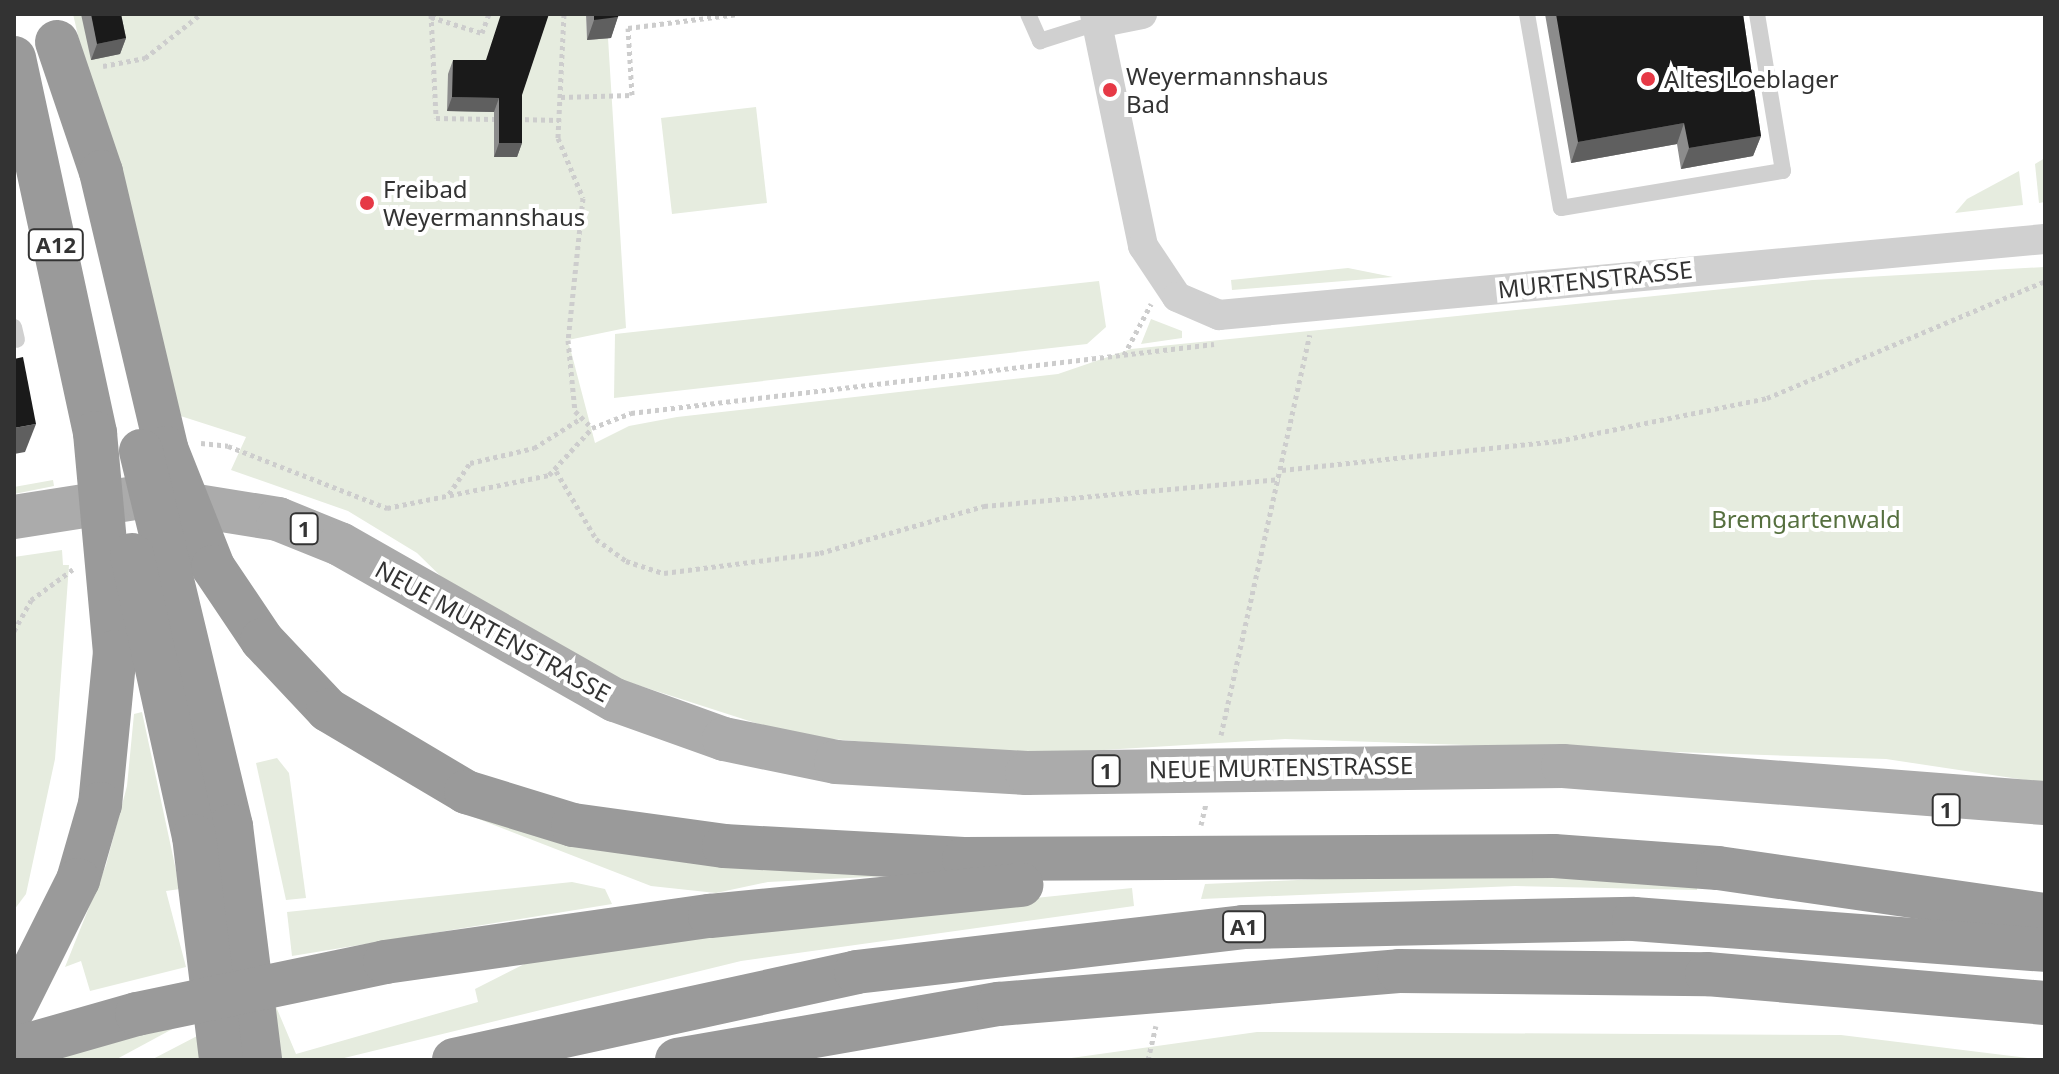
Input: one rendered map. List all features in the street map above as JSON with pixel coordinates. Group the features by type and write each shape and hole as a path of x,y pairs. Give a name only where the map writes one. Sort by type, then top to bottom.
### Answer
{"highway":[{"path":"54,28 101,172 166,448 213,567 294,677 373,743 466,792 573,825 675,841 886,857 1637,860 2045,915"},
{"path":"54,28 125,576 227,915 260,1060"},
{"name":"A12","path":"14,57 125,576"},
{"path":"14,1008 41,962 78,880 100,804 111,728 125,576"},
{"path":"14,1049 269,984 548,938 858,899 1350,859"},
{"path":"221,1060 227,915"},
{"name":"A1","path":"454,1060 856,972 1243,927 1649,919 2045,950"},
{"name":"A1","path":"677,1060 1015,1002 1399,971 1707,974 2045,1003"}],"main road":[{"name":"NEUE MURTENSTRASSE","path":"123,498 195,502 278,519 340,544 615,700 798,756 989,772 1576,766 1847,790 2045,803"},
{"name":"1","path":"14,517 123,498"},
{"name":"NEUE MURTENSTRASSE","path":"1847,790 2045,830"}],"street":[{"path":"1096,18 1140,14"},
{"name":"MURTENSTRASSE","path":"1096,18 1136,224 1159,277 1187,305 1219,315 2045,239"}],"lane":[{"path":"1028,14 1040,41 1096,18"},
{"path":"1527,14 1561,208 1783,171 1757,14"},
{"path":"14,57 123,498"}],"path":[{"path":"91,68 145,58 201,14"},
{"path":"489,14 482,33 431,16 436,118 494,119"},
{"path":"564,14 558,138 583,198 567,302 580,419 592,428"},
{"path":"561,97 632,95 628,28 738,14"},
{"path":"517,119 559,120"},
{"path":"1282,470 1558,441 1767,398 2045,281"},
{"path":"1228,708 1315,308"},
{"path":"1124,355 1141,312"},
{"path":"209,442 373,507 449,495 556,471 592,428 670,407 1220,344"},
{"path":"449,495 470,463 534,448 580,419"},
{"path":"556,471 596,539 626,561 664,573 820,553 984,506 1280,479"},
{"path":"14,631 31,600 125,576"}],"green space":[{"name":"Bremgartenwald","path":"73,14 586,14 587,40 608,38 626,328 568,340 595,443 629,426 677,417 1058,374 1131,349 1813,280 2045,267 2045,783 1886,759 1285,739 1021,755 796,736 591,670 464,599 417,553 348,511 231,470 246,437 165,411"},
{"path":"756,107 767,203 672,214 661,118"},
{"path":"2045,158 2045,202 2039,203 2035,164"},
{"path":"2019,171 2023,205 1955,213 1967,199"},
{"path":"1348,268 1393,277 1232,290 1231,280"},
{"path":"1099,281 1106,327 1087,344 614,398 615,334"},
{"path":"1151,319 1182,331 1182,338 1141,344"},
{"path":"53,480 54,486 14,494 14,487"},
{"path":"62,550 63,565 69,565 55,759 26,894 14,910 14,557"},
{"path":"142,712 180,889 166,891 186,967 90,991 81,961 65,967 106,865 127,786 134,714"},
{"path":"328,734 410,779 889,876 768,882 716,893 651,886 453,809"},
{"path":"277,758 289,773 306,898 286,900 256,763"},
{"path":"1456,873 1698,882 1697,890 1515,886 1201,899 1205,884"},
{"path":"572,882 605,889 612,904 292,956 287,912"},
{"path":"1132,888 1134,906 741,961 336,1060 151,1060 272,997 296,1054 478,1002 475,989 558,947"},
{"path":"191,1019 115,1060 14,1060"},
{"path":"1257,1032 1841,1035 2045,1060 1057,1060"}],"building":[{"path":"91,14 121,14 126,38 97,44"},
{"path":"501,14 549,14 522,95 522,143 499,143 499,98 452,97 453,60 486,60"},
{"path":"594,14 618,14 618,17 594,20"},
{"name":"Altes Loeblager","path":"1556,14 1743,14 1761,136 1689,148 1684,123 1578,142"},
{"path":"23,357 36,424 14,428 14,359"}],"place":[{"name":"Altes Loeblager","path":"1648,79"},
{"name":"Weyermannshaus Bad","path":"1110,90"},
{"name":"Freibad Weyermannshaus","path":"367,203"}]}
